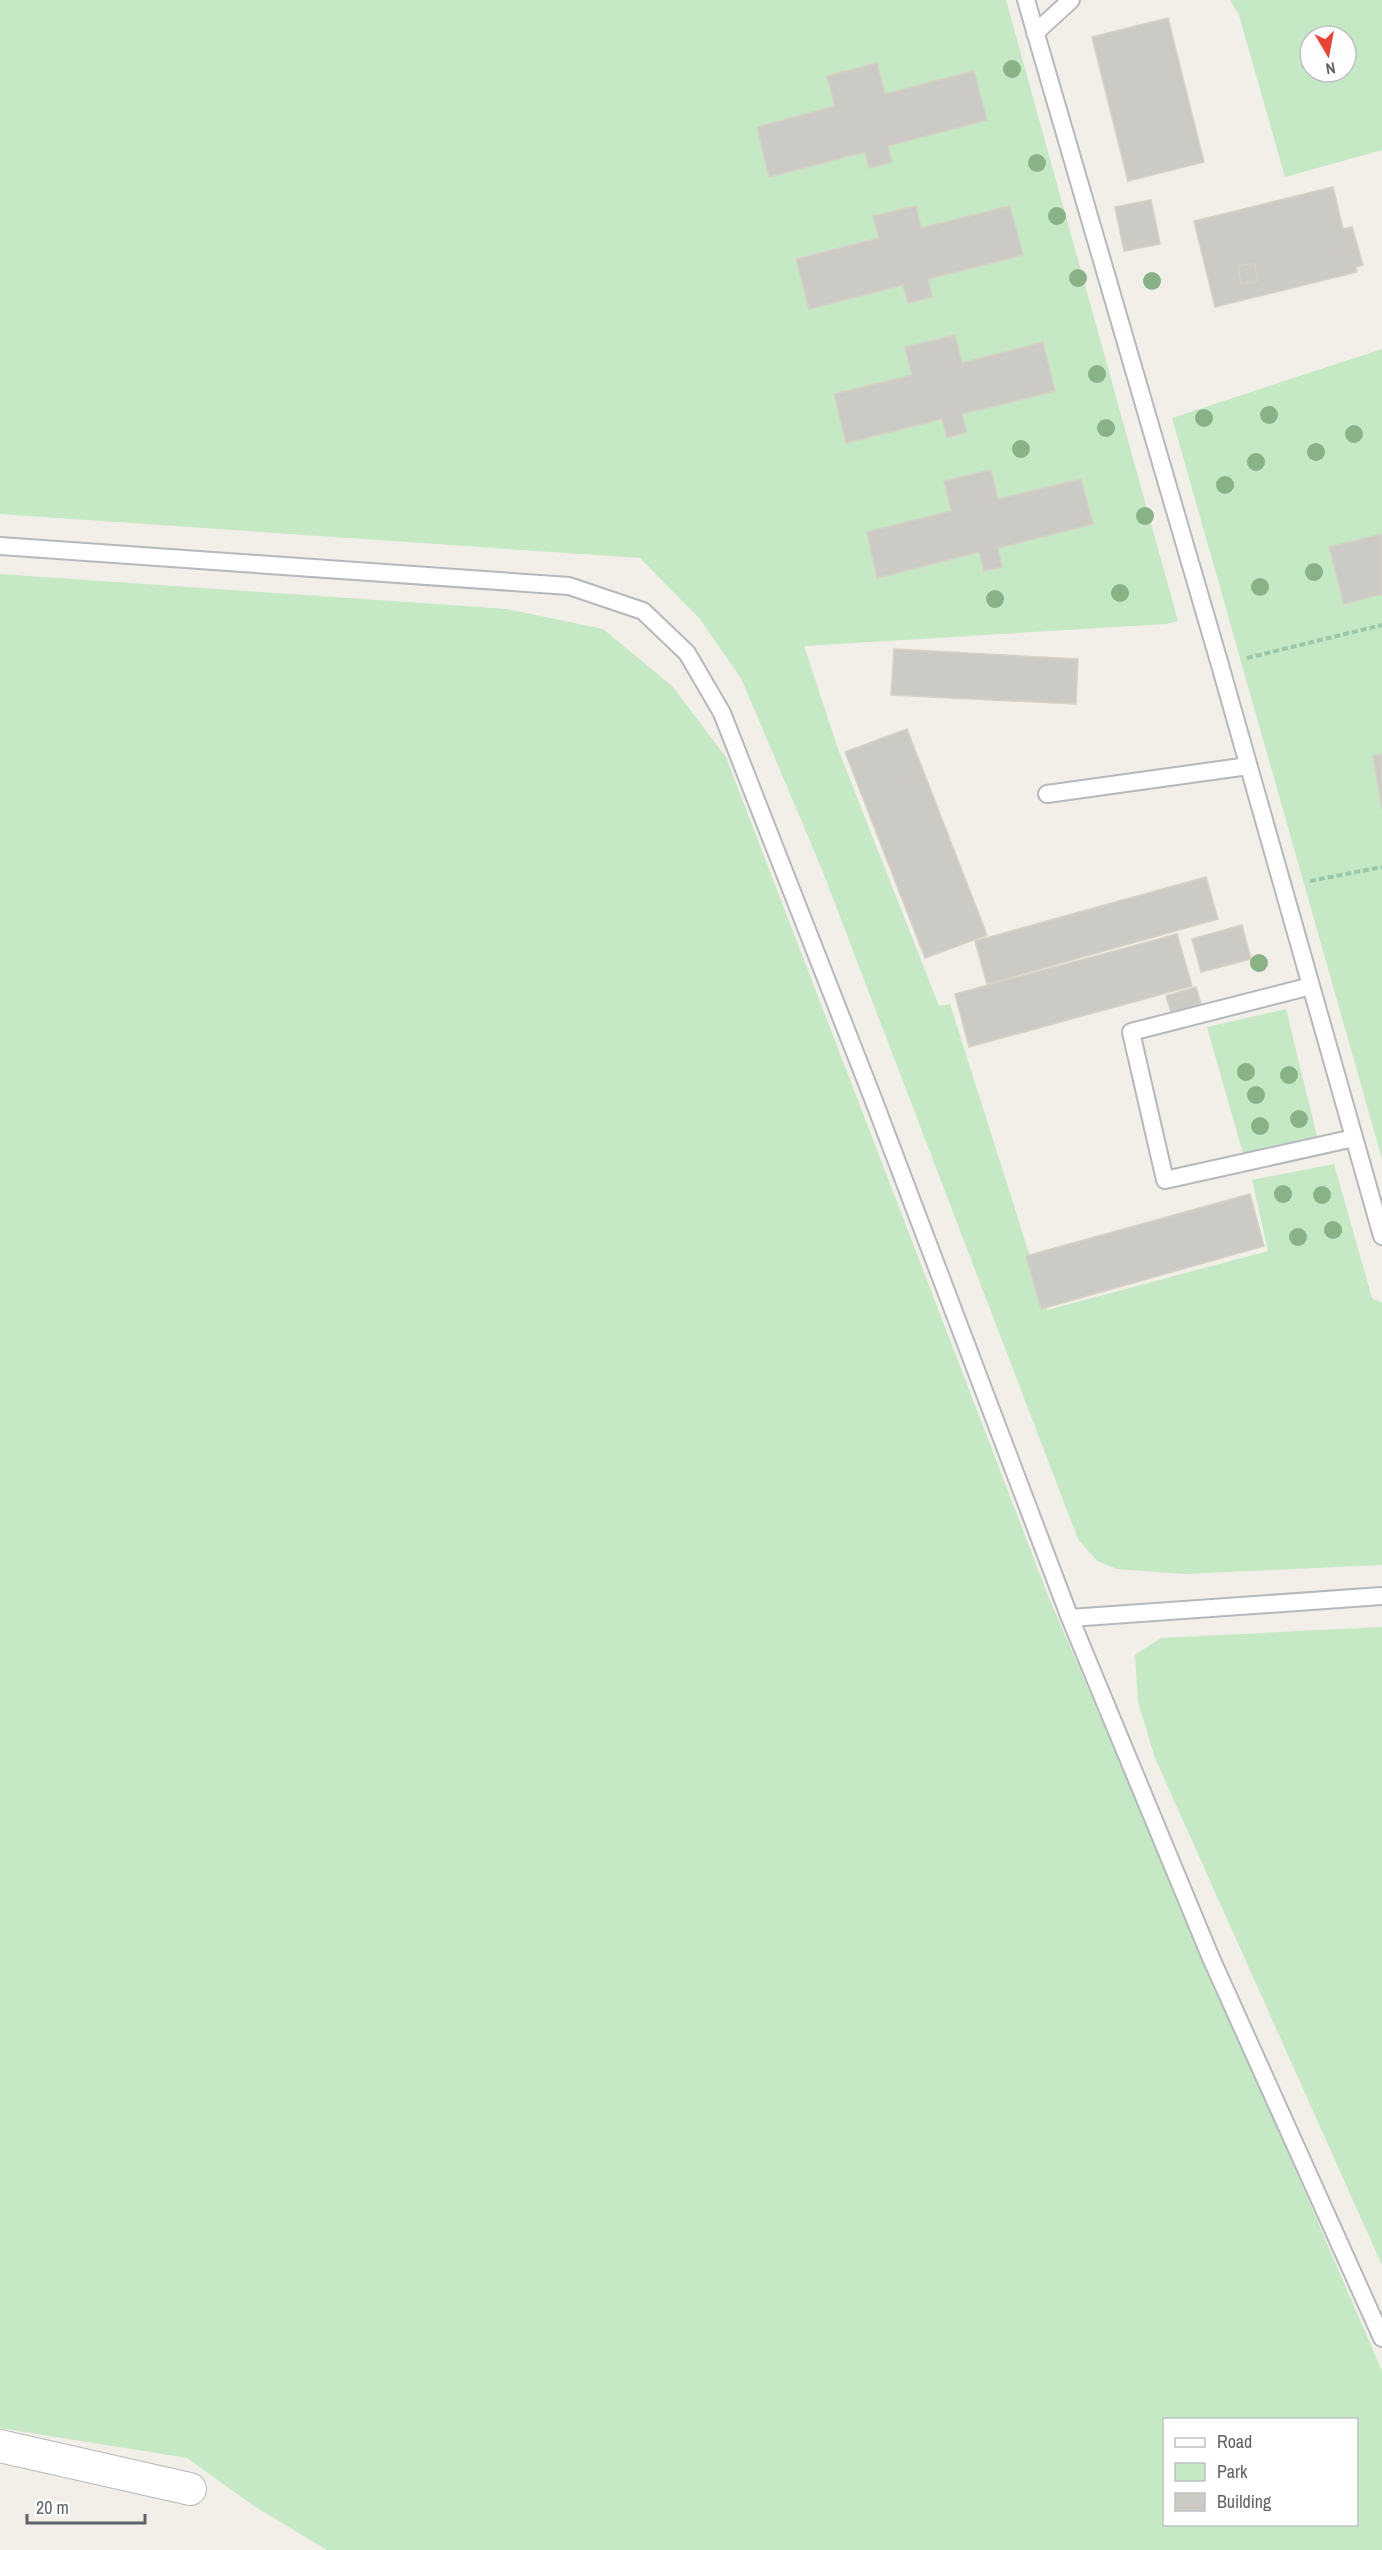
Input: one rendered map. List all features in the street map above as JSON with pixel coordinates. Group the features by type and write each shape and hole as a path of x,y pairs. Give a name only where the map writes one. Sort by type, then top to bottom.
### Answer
{"street":[{"path":"0,2446 190,2489"}],"lane":[{"path":"1026,0 1220,665 1382,1236"},
{"path":"1035,33 1071,0"},
{"path":"0,546 569,586 643,611 687,653 722,713 731,735 872,1096 1070,1618 1211,1958 1382,2338"},
{"path":"1047,794 1248,766"},
{"path":"1311,986 1131,1032 1165,1180 1354,1138"},
{"path":"1070,1618 1382,1596"}],"path":[{"path":"1220,665 1382,625"},
{"path":"1283,886 1382,867"}],"green space":[{"path":"0,0 1006,0 1178,621 1166,624 804,646 838,749 939,1006 950,1004 1047,1310 1268,1251 1252,1180 1334,1164 1372,1298 1382,1303 1382,1565 1184,1574 1117,1569 1097,1561 1078,1539 821,867 741,678 699,618 640,558 0,514"},
{"path":"1230,0 1382,0 1382,150 1285,177 1239,15"},
{"path":"1382,349 1382,1159 1172,418"},
{"path":"0,574 507,609 603,629 672,686 726,757 1049,1598 1382,2371 1382,2550 327,2550 254,2506 187,2458 0,2428"},
{"path":"1286,1009 1317,1136 1243,1153 1207,1027"},
{"path":"1382,1627 1382,2265 1155,1758 1138,1702 1135,1655 1161,1638"}],"building":[{"path":"1168,18 1204,162 1128,181 1092,37"},
{"path":"877,63 885,94 974,71 987,120 888,146 892,162 869,168 865,152 769,177 757,127 835,106 827,76"},
{"path":"1333,187 1343,229 1352,227 1363,265 1356,267 1357,272 1215,307 1194,221","holes":["1254,263 1258,281 1241,284 1238,266"]},
{"path":"1151,200 1160,244 1124,251 1115,207"},
{"path":"916,206 921,228 1010,206 1023,255 928,279 932,297 908,303 903,285 809,309 796,259 879,238 873,216"},
{"path":"1254,263 1258,281 1241,284 1238,266"},
{"path":"955,335 962,363 1043,342 1055,391 962,414 967,432 947,438 942,419 846,443 834,394 912,375 905,347"},
{"path":"991,470 998,499 1081,479 1093,524 998,548 1002,567 984,571 979,552 877,578 867,532 951,511 944,481"},
{"path":"1382,534 1382,594 1344,604 1329,547"},
{"path":"894,649 1078,659 1076,704 891,695"},
{"path":"907,729 987,935 925,958 845,752"},
{"path":"1382,754 1382,809 1373,756"},
{"path":"1206,877 1218,919 987,984 975,941"},
{"path":"1242,925 1251,959 1201,972 1192,939"},
{"path":"1177,934 1192,986 969,1047 955,994"},
{"path":"1196,987 1201,1004 1171,1012 1166,996"},
{"path":"1250,1194 1264,1246 1041,1309 1026,1256"}]}
